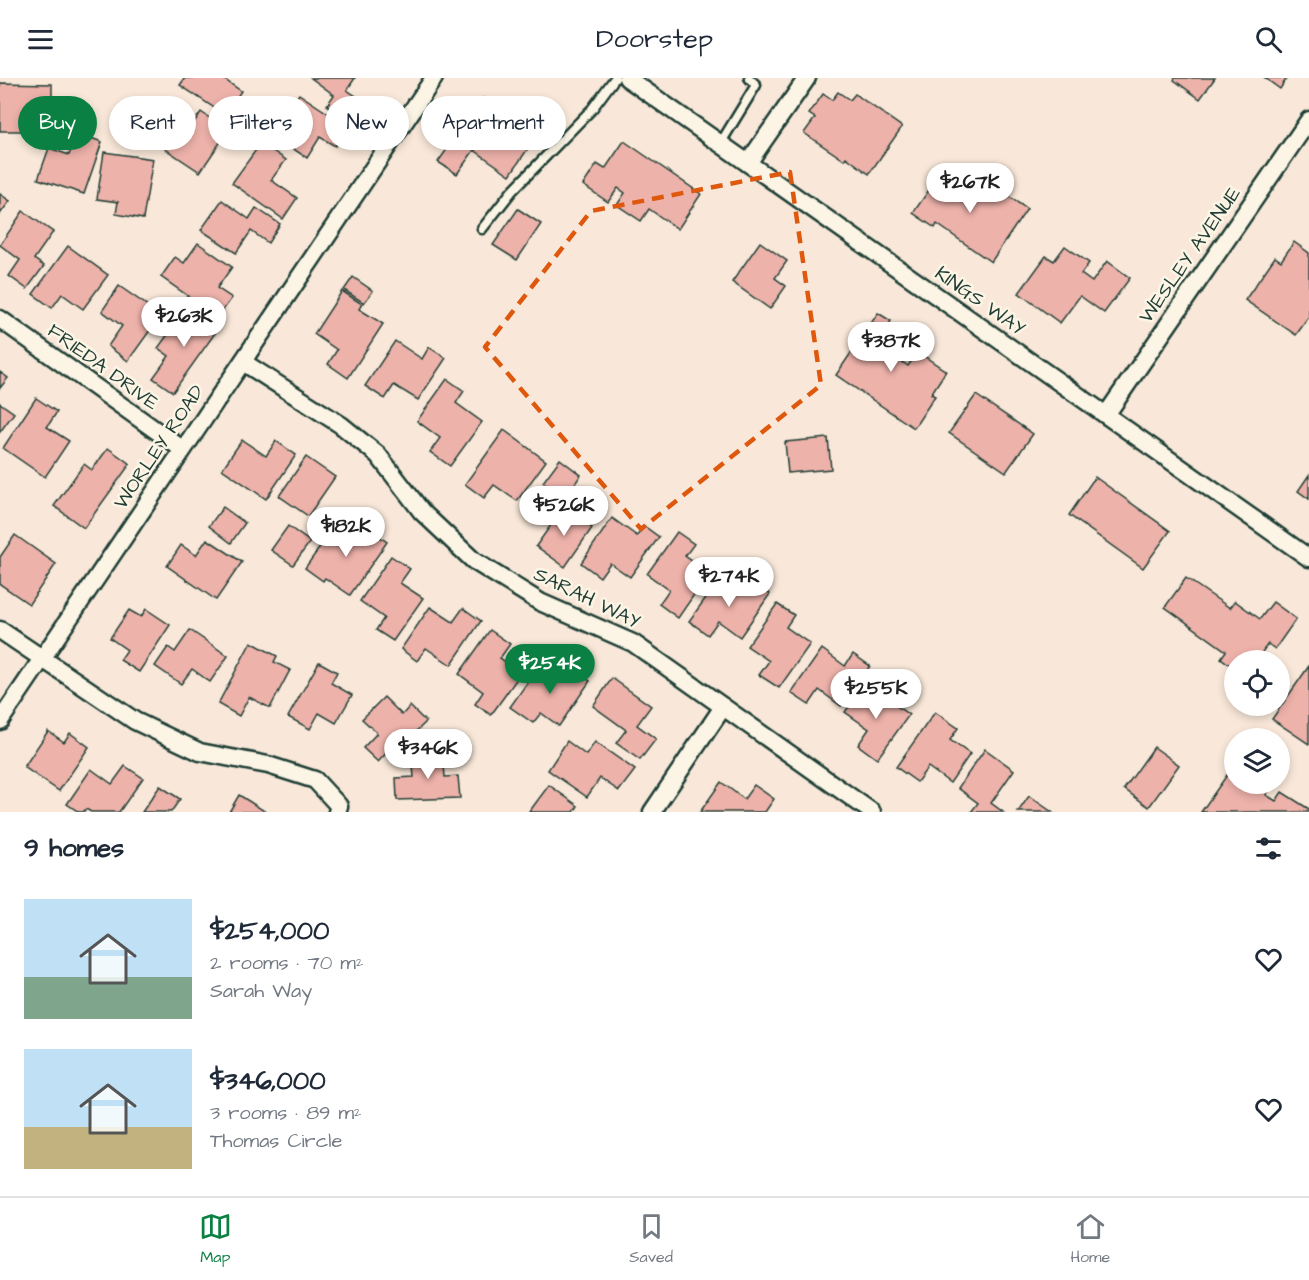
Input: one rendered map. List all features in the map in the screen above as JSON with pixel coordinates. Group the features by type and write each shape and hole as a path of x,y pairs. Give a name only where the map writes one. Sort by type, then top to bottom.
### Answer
{"street":[{"name":"WORLEY ROAD","path":"0,721 434,78"},
{"name":"KINGS WAY","path":"627,78 1309,558"},
{"path":"748,163 807,78"},
{"name":"WESLEY AVENUE","path":"1106,415 1309,120"},
{"name":"FRIEDA DRIVE","path":"0,319 182,449"},
{"name":"SARAH WAY","path":"243,362 340,425 378,455 422,512 474,561 540,602 633,643 872,812"},
{"path":"0,630 135,721 200,752 268,765 315,780 339,806 337,812"},
{"path":"652,812 723,707"}],"lane":[{"path":"482,229 512,191 592,109 615,78"},
{"path":"720,144 756,85 749,78"}],"highlighted area":[{"path":"790,172 821,385 641,529 485,347 591,211"}],"building":[{"path":"185,78 222,78 241,91 238,96 208,96 208,104 180,85"},
{"path":"311,78 355,78 347,90 356,96 334,95"},
{"path":"1175,78 1215,78 1200,99 1174,80"},
{"path":"1265,78 1287,78 1280,89"},
{"path":"0,83 52,84 52,96 18,96 18,131 0,131"},
{"path":"838,92 850,100 855,94 902,127 869,174 846,157 844,160 804,133 815,118 809,114 823,94 832,100"},
{"path":"313,103 325,111 325,140 320,137 313,148"},
{"path":"201,112 208,117 208,150 215,150 200,172 167,150 196,150 196,120"},
{"path":"97,140 102,142 84,194 38,179 48,150 69,155 71,150 97,150"},
{"path":"624,141 701,194 678,229 649,209 641,221 617,205 625,193 618,188 608,202 583,185 597,164 605,169"},
{"path":"256,150 271,150 286,160 271,180 297,198 283,219 232,183"},
{"path":"295,150 312,150 307,158"},
{"path":"446,150 474,150 457,174 438,162"},
{"path":"474,150 527,150 510,175"},
{"path":"104,152 153,159 143,219 116,214 118,202 97,199"},
{"path":"945,167 996,202 1002,192 1027,209 991,262 937,224 935,228 913,213"},
{"path":"0,194 10,201 0,214"},
{"path":"222,200 249,219 256,208 280,224 268,243 251,231 236,253 201,230"},
{"path":"518,209 541,224 517,260 493,245"},
{"path":"23,211 53,232 34,259 44,266 27,289 9,276 20,260 0,245"},
{"path":"760,242 787,261 775,278 786,286 770,309 732,282"},
{"path":"1294,242 1309,253 1309,317 1296,335 1245,300 1275,257 1281,261"},
{"path":"198,243 232,267 217,288 232,298 218,317 161,277 175,257 184,263"},
{"path":"68,246 108,275 83,309 62,294 52,308 33,294"},
{"path":"1065,246 1089,263 1081,274 1092,282 1107,261 1130,278 1104,313 1080,296 1060,323 1019,293 1046,256 1054,261"},
{"path":"353,277 373,291 364,303 344,290"},
{"path":"119,286 161,315 128,361 108,346 122,326 102,311"},
{"path":"342,291 362,304 359,309 383,324 348,378 328,364 337,350 314,334"},
{"path":"188,307 218,329 173,392 153,378 169,356 158,348"},
{"path":"878,313 891,321 886,329 907,343 897,358 908,366 918,352 946,371 931,394 935,396 914,428 836,375"},
{"path":"395,341 422,359 429,347 446,358 418,400 394,385 385,399 365,386"},
{"path":"0,372 8,378 0,388"},
{"path":"447,379 464,391 456,403 482,422 450,466 430,452 440,438 417,421"},
{"path":"976,395 1033,434 1006,472 949,433"},
{"path":"36,398 57,412 47,427 69,441 45,477 3,448"},
{"path":"0,403 14,413 0,432"},
{"path":"504,430 546,461 517,501 494,485 484,498 465,484"},
{"path":"828,438 831,469 788,473 785,442"},
{"path":"242,440 266,456 276,441 296,455 266,499 222,469"},
{"path":"108,448 130,464 84,528 54,506 84,464 92,470"},
{"path":"306,457 335,477 308,516 279,496"},
{"path":"560,459 581,475 565,498 543,482"},
{"path":"1309,475 1309,499 1298,491"},
{"path":"1095,477 1170,531 1143,568 1069,515"},
{"path":"223,507 245,523 231,543 209,526"},
{"path":"563,508 592,528 565,567 536,546"},
{"path":"612,518 637,536 644,526 659,537 630,577 610,563 600,577 581,563"},
{"path":"288,526 310,542 293,565 271,550"},
{"path":"335,526 357,542 367,528 387,542 350,595 325,578 323,581 305,568"},
{"path":"677,532 694,544 685,556 709,573 678,618 659,604 669,590 647,574"},
{"path":"15,535 56,564 29,604 0,584 0,557"},
{"path":"207,539 242,562 216,600 167,566 181,545 196,555"},
{"path":"391,556 410,569 400,583 423,598 393,641 376,630 384,618 360,601"},
{"path":"721,577 745,594 754,582 770,594 740,637 718,621 708,635 689,621"},
{"path":"1186,578 1230,608 1235,601 1260,619 1273,602 1296,619 1275,649 1268,644 1264,650 1225,650 1165,607"},
{"path":"777,604 794,615 786,627 810,644 779,688 759,675 769,661 747,646"},
{"path":"430,607 453,622 463,608 481,621 451,665 426,648 417,661 401,649"},
{"path":"146,609 170,625 139,672 120,660 127,650 110,638 129,610 141,617"},
{"path":"190,630 228,656 210,682 192,669 181,684 155,666 168,647 175,652"},
{"path":"490,630 510,644 500,658 521,673 491,715 475,704 483,692 459,674"},
{"path":"251,642 277,656 274,662 290,670 270,708 249,697 239,716 218,704"},
{"path":"822,649 845,666 853,654 870,666 841,706 819,690 809,705 791,693"},
{"path":"319,662 337,672 331,683 352,695 336,723 319,713 310,729 288,717"},
{"path":"539,666 560,681 570,667 590,681 559,726 541,713 533,723 510,707"},
{"path":"1309,666 1309,744 1290,731 1290,728 1285,728 1272,719 1274,716 1290,716 1290,693"},
{"path":"612,678 651,706 637,725 656,739 640,760 616,743 626,730 593,706"},
{"path":"866,684 909,715 877,759 858,745 869,729 845,712"},
{"path":"384,697 402,715 410,706 426,722 403,744 399,740 378,762 363,748 377,733 362,719"},
{"path":"935,712 958,728 950,740 970,754 950,783 928,767 917,782 896,767"},
{"path":"48,731 64,742 70,733 89,747 59,791 24,767"},
{"path":"567,741 586,755 595,742 635,770 619,791 600,778 587,797 548,770"},
{"path":"1154,747 1179,765 1149,807 1124,789"},
{"path":"985,749 1014,770 991,803 1003,812 971,812 978,803 958,788"},
{"path":"443,753 445,777 458,776 460,798 397,800 396,778 414,777 412,755"},
{"path":"125,766 143,778 119,812 91,812 86,809 79,812 67,804 91,769 112,784"},
{"path":"1224,779 1224,794 1267,794 1276,801 1281,794 1285,794 1309,809 1309,812 1201,812"},
{"path":"721,782 744,799 754,785 774,799 765,812 700,812"},
{"path":"549,785 578,806 574,812 529,812"},
{"path":"160,786 180,799 171,812 142,812"},
{"path":"239,795 266,812 229,812"},
{"path":"1029,796 1052,812 1018,812"}]}
